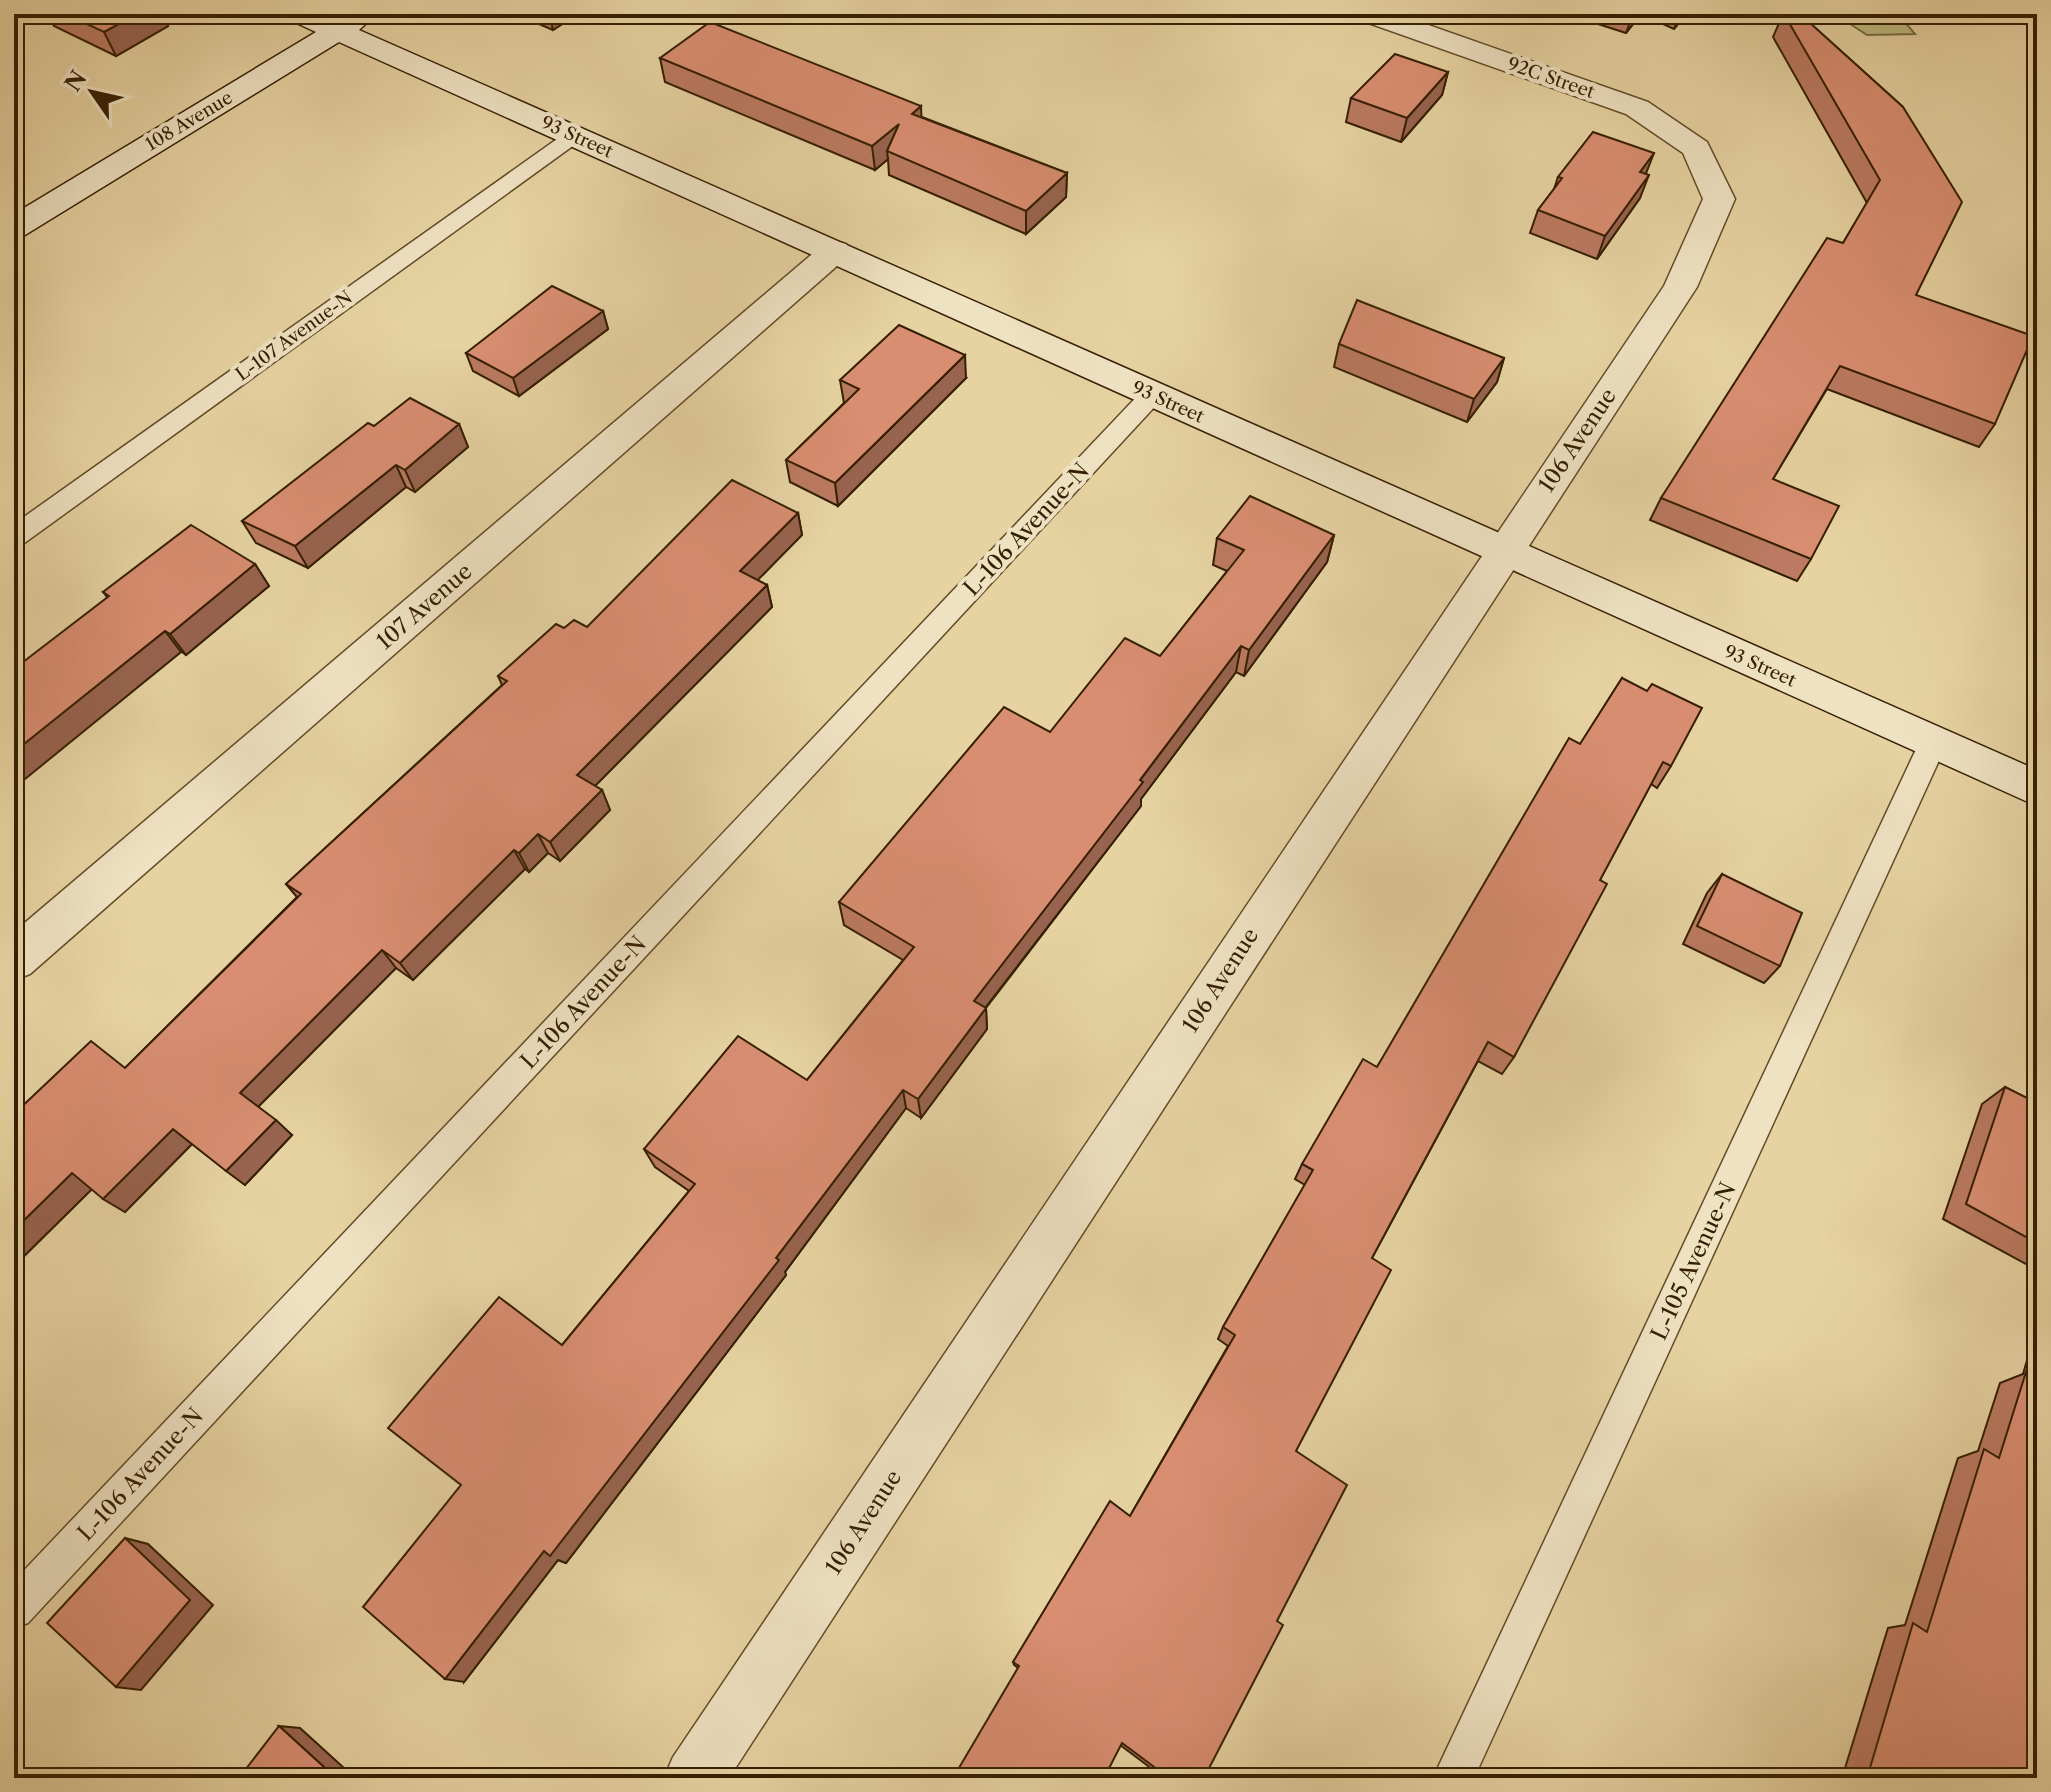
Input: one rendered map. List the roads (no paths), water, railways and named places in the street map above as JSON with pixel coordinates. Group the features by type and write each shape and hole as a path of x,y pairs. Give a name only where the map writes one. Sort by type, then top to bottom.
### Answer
{"street":[{"name":"93 Street","path":"300,14 351,22 574,136 2037,789"},
{"name":"92C Street","path":"1370,14 1637,108 1696,148 1708,175"},
{"name":"108 Avenue","path":"14,228 351,22"},
{"name":"106 Avenue","path":"694,1778 1680,287 1719,199 1708,175"},
{"name":"107 Avenue","path":"14,960 835,251"}],"lane":[{"name":"L-107 Avenue-N","path":"14,537 574,136"},
{"name":"L-106 Avenue-N","path":"14,1609 1152,395"},
{"name":"L-105 Avenue-N","path":"1453,1778 1933,743"}]}
